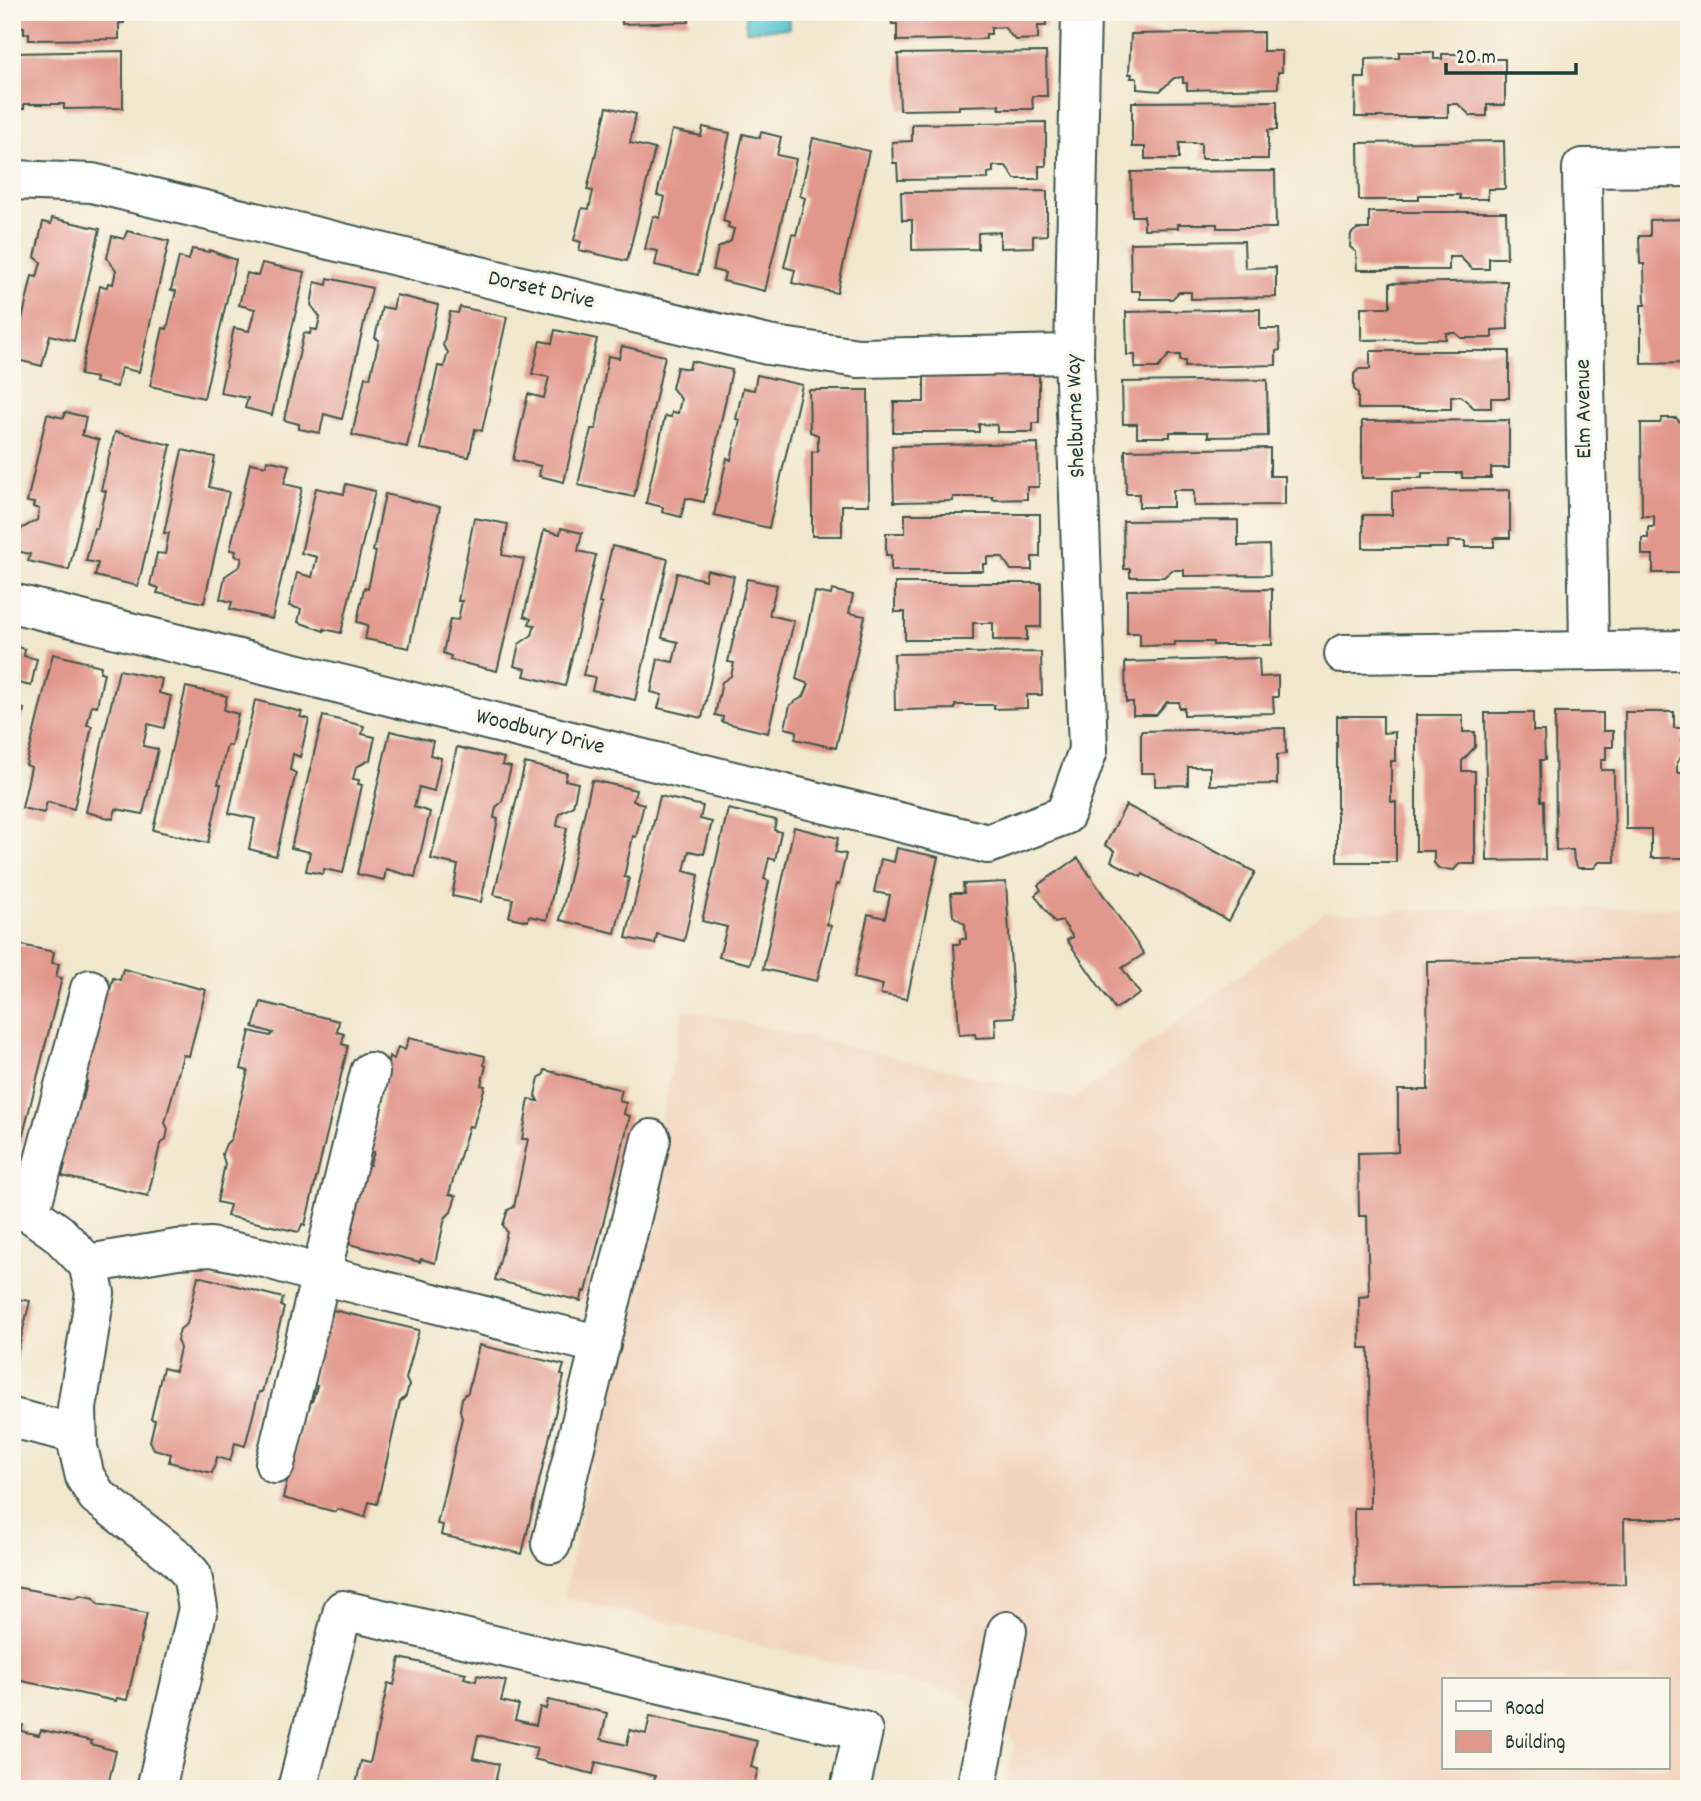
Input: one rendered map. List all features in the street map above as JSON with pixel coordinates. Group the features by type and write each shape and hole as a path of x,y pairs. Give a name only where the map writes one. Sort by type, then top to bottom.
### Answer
{"street":[{"name":"Shelburne Way","path":"1065,815 1088,750 1074,354 1081,12"},
{"name":"Elm Avenue","path":"1589,650 1582,168 1689,167"},
{"name":"Dorset Drive","path":"12,180 92,183 768,345 858,358 1074,354"},
{"name":"Woodbury Drive","path":"12,603 988,844 1065,815"},
{"path":"1344,654 1689,650"},
{"path":"90,989 21,1211 58,1233 88,1264 95,1293 77,1408 78,1447 85,1477 97,1496 177,1559 192,1575 198,1608 156,1789"},
{"path":"275,1464 370,1072"},
{"path":"551,1544 651,1139"},
{"path":"88,1264 177,1249 211,1247 269,1259 321,1275 601,1345"},
{"path":"12,1418 77,1434"},
{"path":"296,1789 342,1611 863,1731 850,1789"},
{"path":"976,1789 1007,1631"}],"shaded area":[{"path":"1689,907 1689,1789 1004,1789 1015,1740 956,1693 564,1597 684,1009 1074,1099 1323,913"}],"water":[{"path":"745,12 788,12 789,28 746,31"}],"building":[{"path":"12,12 124,12 124,23 119,23 119,39 29,40 29,33 24,34 24,27 12,30"},
{"path":"622,12 688,12 689,22 622,24"},
{"path":"891,12 1045,12 1046,26 1038,26 1038,39 1015,40 1004,27 991,28 991,34 986,34 986,39 897,41 897,24 892,24"},
{"path":"1263,32 1263,51 1282,51 1282,72 1278,72 1278,88 1187,90 1183,77 1174,78 1160,91 1137,89 1137,78 1131,78 1132,74 1129,74 1131,34"},
{"path":"123,51 123,108 64,109 64,104 24,104 24,109 12,109 12,53"},
{"path":"1046,52 1047,96 1032,96 1033,109 999,109 999,105 900,110 898,54"},
{"path":"1399,52 1434,52 1434,59 1442,59 1442,54 1465,54 1465,59 1505,59 1505,105 1487,105 1487,116 1471,116 1458,104 1448,104 1448,117 1355,117 1356,78 1365,78 1365,59 1399,58"},
{"path":"1277,101 1277,130 1268,130 1268,159 1201,159 1201,143 1179,143 1179,159 1145,159 1145,147 1132,147 1132,102"},
{"path":"607,107 636,114 630,143 655,149 627,261 579,250 581,242 574,240 582,208 589,209 593,191 587,190"},
{"path":"1046,122 1046,166 1039,166 1039,179 1015,179 1006,166 993,166 993,172 988,173 988,179 898,180 897,163 893,163 892,142 912,141 912,124"},
{"path":"703,127 730,133 698,275 655,265 658,251 645,249 653,216 660,218 665,197 657,195 672,130 701,136"},
{"path":"761,132 781,137 777,155 796,159 765,291 723,281 725,273 713,270 718,248 731,241 734,229 723,221 743,134 760,138"},
{"path":"813,138 869,151 837,293 792,283 795,270 784,267 792,234 796,235 805,198 800,196"},
{"path":"1504,141 1505,189 1488,189 1488,199 1460,199 1460,195 1419,195 1419,200 1359,200 1358,143"},
{"path":"1275,171 1276,228 1217,228 1217,224 1178,224 1178,228 1144,229 1144,216 1132,216 1131,172"},
{"path":"1047,191 1047,235 1033,236 1033,247 1000,248 1000,232 978,233 978,249 912,250 912,220 902,220 901,192"},
{"path":"1369,212 1506,212 1507,258 1489,258 1489,269 1472,269 1460,257 1449,257 1449,270 1357,270 1356,252 1350,247 1351,234 1357,229 1369,229"},
{"path":"52,218 100,229 74,341 50,335 42,366 13,359 32,276 37,277 41,262 35,257 43,222 51,224"},
{"path":"1689,219 1689,363 1641,364 1641,305 1645,305 1644,264 1640,264 1639,236 1650,236 1650,220"},
{"path":"127,231 169,241 139,372 121,368 117,387 80,375 100,286 113,284 116,270 107,258 112,236 124,239"},
{"path":"1244,241 1245,268 1276,267 1276,297 1191,299 1191,292 1179,292 1172,299 1140,299 1140,291 1131,291 1130,243"},
{"path":"192,249 209,250 236,260 204,398 150,386 163,328 167,329 176,291 171,290 179,257 189,260"},
{"path":"262,263 305,272 272,415 245,408 248,398 220,393 234,328 249,331 255,309 239,305 247,273 258,276"},
{"path":"328,278 372,288 342,419 324,414 320,433 299,429 299,424 284,420 304,333 310,334 311,329 317,330 320,317 311,305 315,282 327,285"},
{"path":"1507,281 1508,329 1492,330 1492,338 1461,338 1456,333 1446,333 1446,339 1361,340 1361,307 1390,307 1390,283"},
{"path":"396,295 438,305 407,447 352,435 365,377 370,378 379,340 375,338 382,307 393,309"},
{"path":"460,307 507,317 482,431 475,429 469,457 420,449 438,366 444,367 448,352 443,346 450,312 458,313"},
{"path":"1260,309 1260,329 1279,329 1280,350 1276,351 1276,365 1185,367 1185,361 1180,361 1180,355 1169,355 1158,368 1135,368 1135,355 1127,355 1126,312"},
{"path":"555,330 597,339 564,482 539,476 541,466 513,460 528,394 544,398 549,377 532,374 540,341 552,343"},
{"path":"622,346 665,356 634,497 578,485 591,429 596,429 608,356 619,358"},
{"path":"1370,351 1509,351 1509,398 1491,398 1491,408 1474,408 1461,396 1451,396 1451,409 1358,409 1354,374 1359,369 1370,369"},
{"path":"691,361 732,370 704,502 686,498 681,517 662,512 663,507 646,503 665,416 671,417 672,412 678,413 681,399 672,388 677,367 689,369"},
{"path":"757,375 802,385 769,528 714,515 727,458 731,460 740,420 736,419 743,388 754,390"},
{"path":"924,375 1039,375 1039,423 1033,423 1033,432 997,432 997,425 979,424 979,432 893,432 894,402 924,402"},
{"path":"1267,380 1268,436 1208,437 1208,432 1170,432 1170,437 1137,437 1137,424 1123,424 1122,382"},
{"path":"809,390 868,390 869,505 842,505 842,536 812,536 812,452 818,451 818,435 810,432"},
{"path":"65,412 86,417 82,435 99,440 69,570 28,561 30,554 16,551 21,529 37,520 39,509 33,507 34,503 27,502 47,414 64,418"},
{"path":"1662,418 1676,418 1682,424 1682,436 1689,436 1689,573 1653,573 1653,555 1642,555 1642,538 1648,538 1648,527 1654,527 1654,516 1642,516 1641,423 1660,423"},
{"path":"1509,420 1509,468 1491,468 1491,478 1462,478 1462,473 1422,473 1422,478 1362,478 1362,421"},
{"path":"115,432 171,445 138,586 95,576 98,563 86,561 106,491 101,490"},
{"path":"1038,443 1039,487 1027,487 1027,499 953,497 953,501 894,502 892,446"},
{"path":"1270,448 1270,476 1285,476 1285,505 1194,506 1194,490 1173,490 1173,507 1139,507 1139,494 1126,494 1125,450"},
{"path":"182,450 215,457 209,487 229,492 204,603 157,593 159,588 150,585 157,553 165,554 169,533 164,533"},
{"path":"267,460 289,465 284,484 302,488 272,619 230,609 232,602 220,599 225,576 240,566 242,558 235,556 236,551 230,550 250,463 266,466"},
{"path":"346,484 375,491 341,633 324,631 298,622 301,609 289,606 297,573 312,577 317,557 301,553 316,488 344,494"},
{"path":"1510,490 1510,538 1494,538 1494,547 1465,547 1465,541 1448,541 1448,548 1363,548 1363,515 1392,515 1392,491"},
{"path":"385,494 440,507 409,648 365,639 368,625 357,622 364,588 368,589"},
{"path":"905,514 1040,514 1040,557 1032,557 1032,570 1011,570 1002,557 987,557 983,571 891,571 891,555 886,555 886,533 905,533"},
{"path":"474,518 508,524 502,555 524,559 497,671 450,660 451,656 443,653 450,619 458,620 462,601 458,601"},
{"path":"1238,520 1238,546 1269,545 1270,575 1184,576 1184,570 1172,570 1164,577 1130,577 1130,569 1124,569 1123,521"},
{"path":"561,528 582,533 578,551 596,555 565,686 524,676 526,669 514,666 519,644 532,635 535,625 529,624 531,619 524,616 544,530 560,534"},
{"path":"612,546 668,559 635,700 592,690 595,677 583,675 602,604 599,603"},
{"path":"707,570 734,576 702,718 658,708 662,695 651,692 658,659 673,662 678,642 662,638 677,573 705,580"},
{"path":"747,579 777,585 769,615 794,621 768,733 722,722 723,717 715,715 722,682 731,676 734,663 728,662"},
{"path":"895,583 1041,583 1041,627 1027,627 1027,640 993,640 993,623 973,623 973,640 905,640 905,612 895,612"},
{"path":"1272,589 1272,645 1175,642 1175,645 1140,646 1140,633 1127,633 1127,590"},
{"path":"832,590 853,595 849,613 865,616 836,748 795,739 797,731 785,728 790,705 804,696 809,684 796,679 815,592 831,595"},
{"path":"12,646 25,649 24,656 37,659 31,686 18,683 14,701 19,702 18,708 24,709 13,758"},
{"path":"1041,652 1042,695 1027,695 1027,708 994,709 994,705 955,705 955,709 895,710 894,654"},
{"path":"53,654 101,666 100,672 104,673 97,706 92,705 87,725 92,726 74,809 47,802 44,813 22,808 31,767 26,765"},
{"path":"1259,658 1260,677 1278,676 1278,697 1273,697 1274,713 1184,715 1184,708 1179,708 1179,702 1167,702 1156,715 1133,715 1133,702 1126,702 1125,662"},
{"path":"119,670 162,679 159,693 171,696 164,728 148,724 143,746 158,749 143,814 116,809 113,819 86,812"},
{"path":"186,687 227,696 224,710 238,714 231,746 227,745 208,843 153,830"},
{"path":"255,700 302,712 300,717 309,719 300,757 293,754 290,770 296,773 276,856 249,849 255,819 229,813"},
{"path":"1625,712 1674,712 1674,728 1682,728 1682,756 1677,762 1677,773 1683,773 1684,858 1651,858 1651,829 1626,829"},
{"path":"1485,713 1533,713 1533,731 1544,731 1545,760 1540,760 1545,860 1487,861"},
{"path":"1555,713 1603,713 1603,731 1613,731 1613,747 1606,747 1606,760 1601,760 1601,770 1614,770 1615,862 1599,862 1594,868 1578,868 1573,850 1556,850"},
{"path":"1416,715 1463,715 1463,732 1475,732 1475,747 1462,761 1462,771 1475,771 1475,864 1459,864 1454,870 1439,869 1434,863 1434,851 1416,851"},
{"path":"323,716 364,726 362,734 375,737 370,760 356,767 353,779 359,780 358,784 362,785 343,873 324,869 323,874 306,871 310,852 291,848"},
{"path":"1337,716 1383,716 1383,733 1395,732 1395,761 1391,761 1391,802 1396,802 1396,862 1337,862"},
{"path":"1285,728 1286,754 1277,755 1277,784 1210,785 1210,767 1188,767 1188,785 1155,786 1155,773 1141,773 1141,731"},
{"path":"390,731 433,741 430,755 441,758 434,791 419,787 414,807 430,812 415,877 386,869 384,880 357,874"},
{"path":"457,747 504,758 502,765 511,767 502,802 496,807 494,818 498,819 481,902 452,896 458,865 431,859"},
{"path":"525,763 567,773 565,780 578,783 573,806 559,814 557,826 567,828 547,920 529,916 528,921 509,917 513,899 494,895"},
{"path":"592,780 636,790 633,801 644,804 636,837 633,836 624,877 629,878 615,933 560,920"},
{"path":"660,796 703,806 700,819 712,822 704,854 689,851 684,871 699,875 684,941 657,934 655,944 626,938"},
{"path":"1126,805 1255,872 1229,921 1143,874 1141,877 1111,861 1115,851 1105,845"},
{"path":"728,809 776,820 774,830 781,832 775,860 769,858 764,879 769,881 750,964 719,957 727,927 702,921"},
{"path":"794,827 838,838 835,852 846,854 839,885 836,884 827,924 831,926 817,981 763,969"},
{"path":"897,848 938,857 907,999 880,994 883,985 854,978 868,914 885,918 890,895 874,892 881,859 894,862"},
{"path":"1078,858 1144,954 1122,968 1140,994 1115,1009 1067,940 1073,937 1062,921 1055,923 1035,895 1041,890 1038,885"},
{"path":"1006,882 1014,1017 995,1018 996,1037 959,1035 954,944 960,944 960,939 966,939 965,924 953,916 951,893 964,893 963,884"},
{"path":"12,943 54,952 52,963 59,964 56,977 62,978 18,1155 12,1159"},
{"path":"1689,958 1688,1519 1624,1519 1625,1584 1355,1587 1354,1508 1370,1508 1369,1348 1360,1348 1359,1297 1369,1296 1367,1216 1359,1216 1358,1153 1398,1152 1398,1090 1428,1090 1427,961"},
{"path":"123,969 206,990 189,1056 183,1055 165,1123 168,1129 166,1139 160,1145 148,1196 62,1176 65,1165 60,1165 77,1098 83,1099 87,1082 83,1082 104,988 110,990 113,978 120,980"},
{"path":"261,1002 339,1021 337,1032 344,1034 342,1044 348,1046 305,1225 302,1224 299,1232 227,1216 230,1205 217,1202 225,1164 222,1154 231,1139 248,1071 241,1069 250,1031 270,1036 273,1033 253,1027"},
{"path":"409,1038 485,1056 486,1066 481,1085 485,1086 473,1127 469,1126 449,1194 456,1196 451,1212 445,1218 435,1263 421,1259 420,1262 349,1244 355,1219 350,1218 365,1164 370,1165 374,1152 370,1151 381,1107 389,1056 394,1059 398,1047 405,1050"},
{"path":"545,1070 622,1090 619,1101 626,1103 624,1114 630,1116 586,1292 583,1291 581,1301 495,1280 507,1232 503,1225 508,1210 514,1207 528,1139 522,1139 529,1099 538,1101 535,1095 539,1078"},
{"path":"198,1276 283,1298 281,1306 284,1308 245,1446 235,1443 230,1461 217,1457 212,1473 169,1462 171,1454 154,1449 150,1441 155,1420 151,1419 163,1368 175,1371 180,1348 177,1340 180,1329 187,1324"},
{"path":"12,1298 30,1301 13,1371 12,1371"},
{"path":"333,1310 419,1330 406,1379 409,1385 406,1396 400,1402 377,1504 369,1502 365,1517 283,1498 305,1408 312,1402 317,1386 312,1385 323,1334 327,1335"},
{"path":"479,1345 564,1365 561,1375 564,1376 522,1554 441,1535 443,1525 437,1524 462,1418 462,1398 468,1392"},
{"path":"15,1587 75,1598 80,1595 94,1598 98,1604 147,1613 127,1700 117,1698 116,1701 12,1679 12,1591"},
{"path":"400,1658 466,1673 464,1678 476,1681 477,1675 506,1681 501,1701 519,1705 515,1720 536,1725 540,1707 546,1709 548,1700 607,1713 601,1739 627,1745 630,1730 646,1734 650,1716 757,1741 751,1767 758,1769 753,1789 652,1789 655,1776 596,1762 593,1774 534,1759 537,1748 478,1735 473,1758 499,1764 494,1789 355,1789 361,1761 370,1763 388,1683 394,1685"},
{"path":"12,1722 23,1725 21,1731 39,1735 41,1730 66,1735 92,1741 91,1744 116,1751 107,1789 12,1789"}]}
